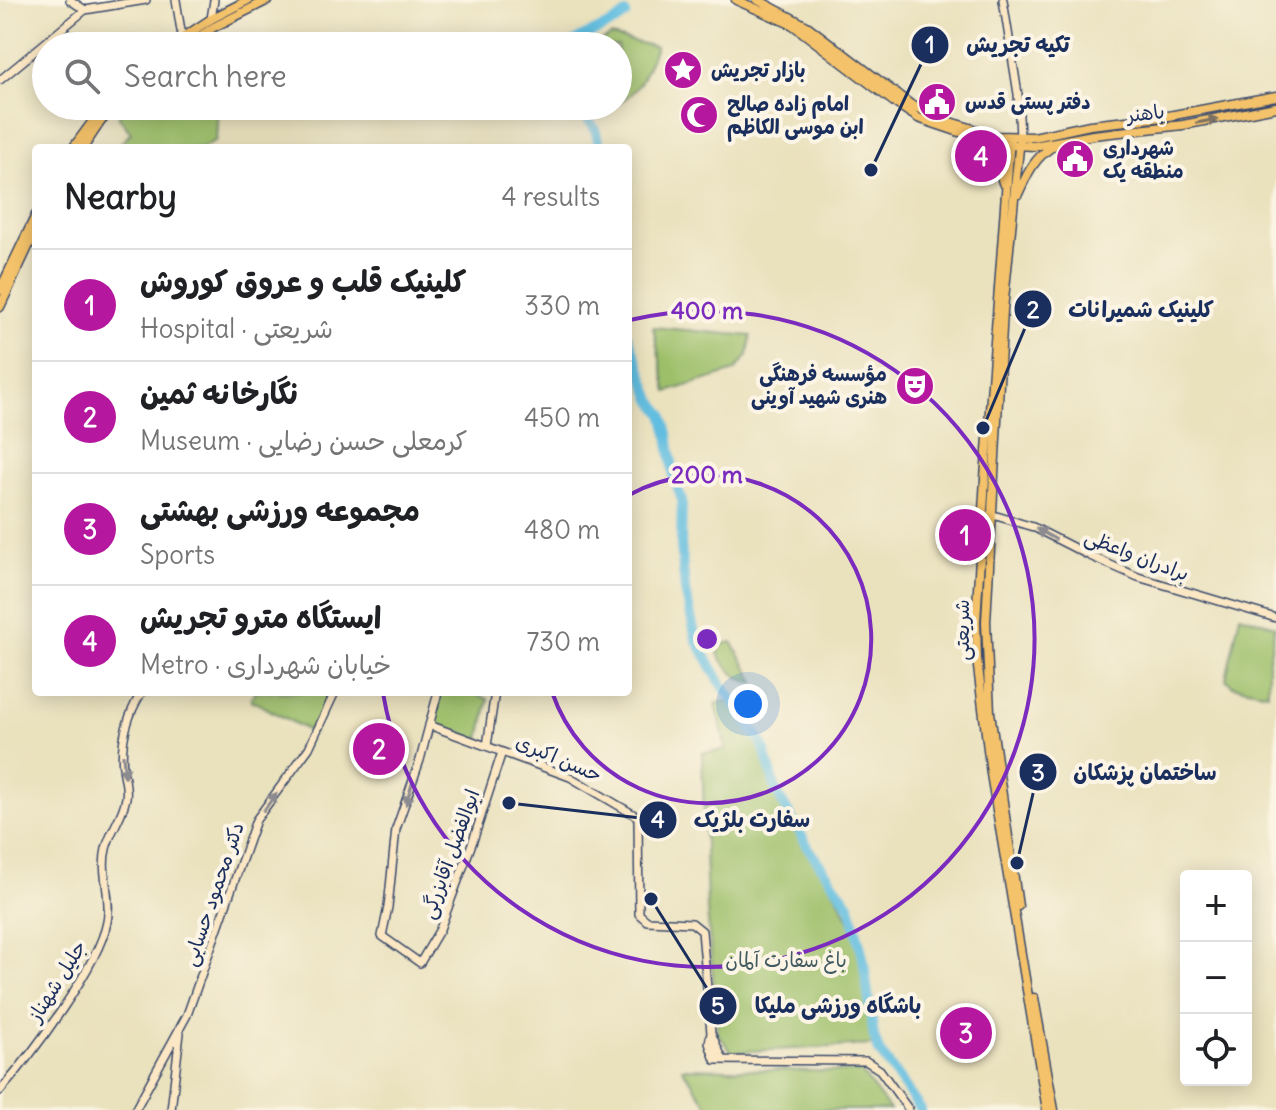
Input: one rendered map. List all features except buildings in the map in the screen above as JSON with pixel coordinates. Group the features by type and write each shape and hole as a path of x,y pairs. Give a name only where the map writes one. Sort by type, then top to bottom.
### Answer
{"main road":[{"path":"196,32 211,19 248,0"},
{"path":"204,32 268,0"},
{"path":"736,0 793,25 918,118 987,142 1020,143"},
{"path":"758,0 807,26 911,105 1009,142"},
{"name":"باهنر","path":"1020,143 1090,125 1172,116 1276,96"},
{"name":"باهنر","path":"1020,143 1062,142 1093,135 1183,125 1276,107"},
{"path":"76,144 94,120"},
{"path":"86,144 102,120"},
{"path":"970,137 997,162 1002,174 1004,196"},
{"name":"شریعتی","path":"1009,142 976,621 986,708 1047,1110"},
{"path":"1015,202 1031,167 1047,150 1062,142"},
{"name":"شریعتی","path":"1020,143 1003,310 990,514 986,708 1054,1110"},
{"path":"1006,182 1012,176 1017,184"},
{"path":"0,290 32,223"},
{"path":"0,307 32,239"}],"street":[{"path":"70,0 85,10"},
{"path":"58,32 85,10 146,0"},
{"path":"176,0 182,32"},
{"path":"211,19 214,0"},
{"path":"1003,0 1018,94 1020,143"},
{"path":"0,80 32,54"},
{"name":"برادران واعظی","path":"990,514 1033,527 1138,577 1276,618"},
{"name":"جلیل شهناز","path":"0,1091 21,1067 60,1010 89,964 104,932 109,907 105,851 126,797 123,767 125,731 140,696"},
{"name":"دکتر محمود حسابی","path":"180,1030 256,820 309,748 333,696"},
{"path":"437,696 429,725 487,746"},
{"name":"حسن اکبری","path":"494,696 487,746 579,781 638,817 639,914 647,921 692,923 702,931 711,1033 709,1043 718,1058 866,1061 880,1070 912,1110"},
{"name":"ابوالفضل آقابزرگی","path":"429,725 396,829 382,936 420,963 440,929 502,752"},
{"path":"135,1110 180,1030"},
{"path":"171,1110 180,1030"},
{"path":"156,1069 168,1062 172,1064 175,1076"}],"green space":[{"path":"632,41 656,47 632,92"},
{"path":"121,120 217,120 216,140 209,144 120,144 131,133"},
{"path":"653,327 751,336 748,355 735,371 667,392"},
{"path":"1240,615 1275,626 1268,665 1268,693 1233,686 1226,679"},
{"path":"732,642 755,682 738,677 718,654 722,644"},
{"path":"252,696 328,696 313,733 251,700"},
{"path":"439,696 480,696 488,699 480,740 434,723"},
{"name":"باغ سفارت آلمان","path":"728,701 757,740 776,798 850,922 860,955 873,1045 732,1052 718,1034 707,909 702,753 726,750 716,703"},
{"path":"682,1068 861,1072 890,1110 711,1110"}],"waterway":[{"path":"594,32 626,14"},
{"path":"588,120 595,129 599,144"},
{"path":"632,348 652,400 663,414 668,434 674,478 682,500 681,545 685,590 696,639 719,680 763,745 777,793 811,852 850,906 863,957 874,1037 879,1051 921,1110"}],"place":[{"name":"بازار تجریش","path":"683,70"},
{"name":"دفتر پستی قدس","path":"937,102"},
{"name":"امام زاده صالح ابن موسى الكاظم","path":"699,115"},
{"name":"ایستگاه مترو تجریش","path":"981,156"},
{"name":"شهرداری منطقه یک","path":"1075,159"},
{"name":"تکیه تجریش","path":"871,170"},
{"name":"مؤسسه فرهنگی هنری شهید آوینی","path":"915,386"},
{"name":"کلینیک شمیرانات","path":"983,428"},
{"name":"کلینیک قلب و عروق کوروش","path":"965,535"},
{"name":"نگارخانه ثمین","path":"379,749"},
{"name":"سفارت بلژیک","path":"509,803"},
{"name":"ساختمان پزشکان","path":"1017,863"},
{"name":"باشگاه ورزشی ملیکا","path":"651,899"},
{"name":"مجموعه ورزشی بهشتی","path":"966,1033"}]}
